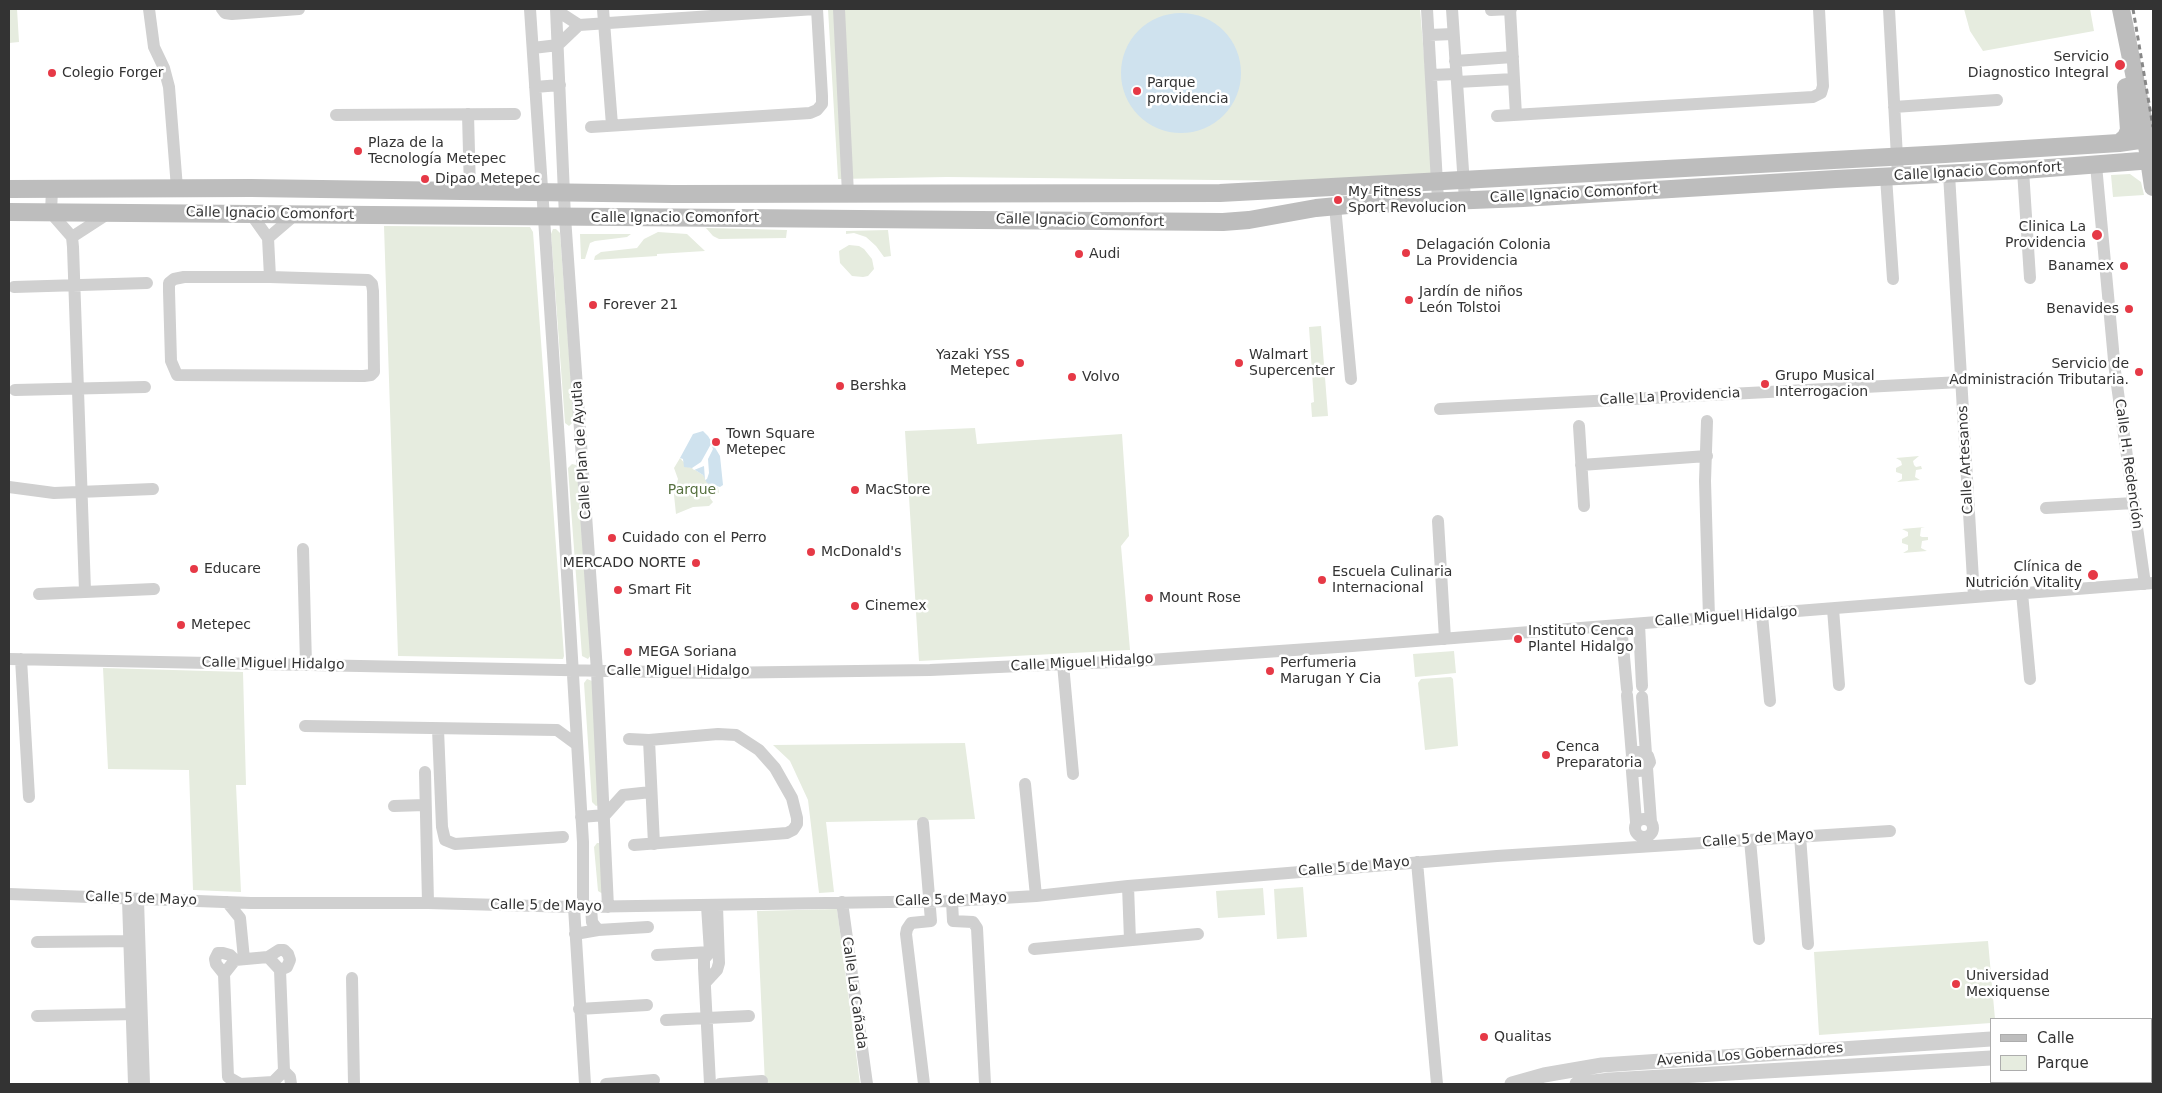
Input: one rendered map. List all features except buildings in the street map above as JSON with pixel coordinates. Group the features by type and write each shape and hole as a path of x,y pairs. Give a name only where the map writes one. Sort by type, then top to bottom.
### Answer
{"main road":[{"path":"2121,9 2150,138 2153,189"},
{"path":"2119,143 2126,137 2129,130 2123,48 2124,26"},
{"name":"Calle Ignacio Comonfort","path":"9,189 177,188 848,194 1220,193 1896,157 2119,143 2150,138"},
{"name":"Calle Ignacio Comonfort","path":"9,212 544,218 1222,222 1249,220 1335,206 2023,170 2151,160"},
{"path":"2104,165 2135,173 2148,182 2153,189"}],"street":[{"path":"149,9 154,46 164,68 169,87 177,188"},
{"path":"222,9 225,13 232,14 299,9"},
{"name":"Calle Plan de Ayutla","path":"530,9 560,457 581,817 583,907"},
{"path":"556,9 579,25 816,9 822,96 822,104 817,110 810,113 591,127"},
{"name":"Calle Plan de Ayutla","path":"556,9 565,217 597,671 608,907"},
{"path":"603,9 612,125"},
{"path":"839,9 848,194"},
{"path":"1427,9 1438,200"},
{"path":"1452,9 1465,200"},
{"path":"1490,10 1511,9 1516,115"},
{"path":"1497,116 1818,96 1823,86 1819,9"},
{"path":"1889,9 1896,157 1892,176 1893,279"},
{"path":"533,48 558,45 579,25"},
{"path":"1429,34 1453,34"},
{"path":"1455,61 1512,57"},
{"path":"1431,75 1456,78 1514,79"},
{"path":"535,87 560,84"},
{"path":"1894,108 1997,100"},
{"path":"468,114 470,191"},
{"path":"336,115 515,114"},
{"name":"Calle H. Redención","path":"2104,165 2115,371 2134,503 2149,583"},
{"path":"2023,170 2030,278"},
{"name":"Calle Artesanos","path":"1949,174 1974,598"},
{"path":"52,189 51,213 72,237 85,591"},
{"path":"1335,206 1351,379"},
{"path":"72,237 109,213"},
{"path":"251,214 268,238 270,277"},
{"path":"268,238 296,214"},
{"path":"184,277 270,277 361,279 372,284 375,365 371,375 177,375 171,361 169,283 174,279 184,277"},
{"path":"14,287 147,283"},
{"name":"Calle La Providencia","path":"1440,409 1961,382"},
{"path":"15,390 145,387"},
{"path":"1707,421 1705,481 1709,618"},
{"path":"1579,426 1584,506"},
{"name":"Calle Plan de Ayutla","path":"558,435 581,434"},
{"name":"Calle Plan de Ayutla","path":"560,457 583,455"},
{"path":"1581,465 1707,456"},
{"path":"9,487 36,492 153,489"},
{"path":"2046,508 2134,503"},
{"path":"1438,521 1445,639"},
{"path":"303,550 306,665"},
{"name":"Calle Miguel Hidalgo","path":"15,659 571,671 930,670 1063,664 1445,639 2149,583"},
{"path":"39,594 154,589"},
{"path":"2022,593 2030,679"},
{"path":"1833,609 1839,685"},
{"path":"1762,615 1770,701"},
{"path":"1621,625 1636,831 1643,837 1652,833 1653,827 1647,768 1650,762 1646,754 1639,624"},
{"path":"15,659 29,797"},
{"path":"1063,664 1073,774"},
{"path":"1627,692 1634,700 1642,692"},
{"path":"557,730 574,711"},
{"path":"305,726 557,730 576,744"},
{"path":"438,729 442,827 445,840 455,844 563,836"},
{"path":"628,739 648,740 718,734 736,735 759,750 775,768 792,798 797,818 797,824 793,830 787,833 634,845"},
{"path":"648,740 654,844"},
{"path":"1632,762 1637,752 1646,754"},
{"path":"1632,762 1642,771 1647,768"},
{"path":"425,772 428,903"},
{"path":"602,779 623,795"},
{"path":"1025,784 1036,896"},
{"path":"581,817 605,815 623,795 652,792"},
{"path":"394,806 425,805"},
{"path":"923,823 931,921 911,923 906,934 924,1084"},
{"name":"Calle 5 de Mayo","path":"9,894 251,903 428,903 583,907 930,902 1036,896 1128,886 1417,862 1890,830"},
{"path":"1800,836 1808,944"},
{"path":"582,842 606,839"},
{"path":"1750,840 1759,939"},
{"path":"1417,862 1437,1084"},
{"path":"1128,886 1130,940"},
{"path":"133,900 132,920 136,1014 134,1084"},
{"path":"952,901 953,921 973,922 977,928 985,1084"},
{"path":"227,902 240,918"},
{"name":"Calle La Cañada","path":"842,902 867,1084"},
{"path":"239,960 240,918 251,903"},
{"path":"710,1084 704,959 710,952 712,906"},
{"path":"704,983 717,970 719,963 712,906"},
{"path":"583,907 598,930"},
{"path":"583,907 575,934 585,1084"},
{"path":"575,934 598,930 648,927"},
{"path":"1034,949 1198,934"},
{"path":"37,942 133,941"},
{"path":"657,955 710,952"},
{"path":"268,957 280,970 284,1071 274,1083 240,1084 226,1081 224,974 239,960 268,957"},
{"path":"352,978 354,1084"},
{"path":"580,1010 648,1004"},
{"path":"37,1016 136,1014"},
{"path":"136,1014 144,1084"},
{"path":"666,1020 750,1016"},
{"name":"Avenida Los Gobernadores","path":"1512,1084 1552,1073 1602,1065 1990,1039"},
{"path":"1797,1052 1799,1070"},
{"name":"Avenida Los Gobernadores","path":"1577,1084 1610,1080 1990,1058"},
{"path":"284,1071 290,1077 291,1084"},
{"path":"606,1084 654,1080"},
{"path":"720,1084 762,1080"}],"green space":[{"path":"9,9 17,9 19,42 9,43"},
{"name":"Parque providencia","path":"828,9 1420,9 1434,173 1305,181 947,177 838,179"},
{"path":"1964,9 2090,9 2094,31 1983,51 1970,31"},
{"path":"2130,174 2141,182 2144,195 2113,197 2111,175"},
{"path":"384,226 530,227 533,232 563,659 398,656"},
{"path":"706,228 787,230 786,238 719,239 713,236"},
{"path":"553,229 560,233 574,421 569,426 565,423 551,234"},
{"path":"888,230 891,256 884,257 866,237 854,233 846,234 846,231"},
{"path":"658,232 687,234 705,251 594,260 595,256 601,252 637,248 644,239"},
{"path":"580,234 631,234 627,237 590,243 585,259 581,259"},
{"path":"849,245 859,246 864,249 872,259 874,269 868,276 852,276 840,263 839,251"},
{"path":"1321,326 1328,416 1312,417 1311,403 1314,402 1309,327"},
{"path":"975,428 977,444 1122,434 1129,536 1121,546 1130,650 919,661 905,431"},
{"path":"1919,456 1913,461 1916,467 1921,466 1922,469 1916,470 1915,477 1920,480 1897,482 1902,479 1902,474 1896,472 1896,468 1902,465 1901,461 1896,458"},
{"name":"Parque","path":"680,458 688,467 703,475 711,486 718,487 719,493 714,491 712,493 710,498 713,502 709,506 693,507 676,514 674,495 678,479 674,468"},
{"path":"572,464 576,465 577,468 591,655 588,659 582,656 568,468"},
{"path":"1925,527 1921,528 1920,536 1928,537 1928,540 1922,541 1921,548 1927,551 1903,553 1908,550 1908,545 1902,543 1902,539 1908,536 1908,532 1902,529"},
{"path":"1454,651 1456,673 1415,677 1413,654"},
{"path":"103,668 243,672 246,785 236,785 241,892 193,890 189,770 108,769"},
{"path":"1451,677 1453,679 1458,746 1425,750 1418,683 1421,679"},
{"path":"587,679 592,681 599,805 596,806 592,802 584,683"},
{"path":"965,743 975,819 826,822 834,892 819,893 808,800 790,761 773,745"},
{"path":"597,843 600,843 603,894 598,891 594,847"},
{"path":"1303,887 1307,937 1277,939 1274,889"},
{"path":"1263,888 1265,915 1218,918 1216,891"},
{"path":"837,909 860,1084 765,1084 757,911"},
{"path":"1988,941 1995,1018 1990,1018 1990,1023 1819,1035 1814,952"}],"water":[{"path":"1181,13 1204,17 1224,30 1237,50 1241,73 1237,96 1224,116 1204,129 1181,133 1158,129 1138,116 1125,96 1121,73 1125,50 1138,30 1158,17"},
{"path":"703,431 720,456 723,485 720,487 707,483 703,475 692,468 684,467 683,459 680,458 693,434"}],"pier":[{"path":"711,444 713,449 708,459 709,473 705,480 704,466 694,470 692,468 701,462"}],"railway":[{"path":"2133,9 2153,127"}],"place":[{"name":"Servicio Diagnostico Integral","path":"2120,65"},
{"name":"Colegio Forger","path":"52,73"},
{"name":"Parque providencia","path":"1137,91"},
{"name":"Plaza de la Tecnología Metepec","path":"358,151"},
{"name":"Dipao Metepec","path":"425,179"},
{"name":"My Fitness Sport Revolucion","path":"1338,200"},
{"name":"Clinica La Providencia","path":"2097,235"},
{"name":"Delagación Colonia La Providencia","path":"1406,253"},
{"name":"Audi","path":"1079,254"},
{"name":"Banamex","path":"2124,266"},
{"name":"Jardín de niños León Tolstoi","path":"1409,300"},
{"name":"Forever 21","path":"593,305"},
{"name":"Benavides","path":"2129,309"},
{"name":"Yazaki YSS Metepec","path":"1020,363"},
{"name":"Walmart Supercenter","path":"1239,363"},
{"name":"Servicio de Administración Tributaria.","path":"2139,372"},
{"name":"Volvo","path":"1072,377"},
{"name":"Grupo Musical Interrogacion","path":"1765,384"},
{"name":"Bershka","path":"840,386"},
{"name":"Town Square Metepec","path":"716,442"},
{"name":"MacStore","path":"855,490"},
{"name":"Cuidado con el Perro","path":"612,538"},
{"name":"McDonald's","path":"811,552"},
{"name":"MERCADO NORTE","path":"696,563"},
{"name":"Educare","path":"194,569"},
{"name":"Clínica de Nutrición Vitality","path":"2093,575"},
{"name":"Escuela Culinaria Internacional","path":"1322,580"},
{"name":"Smart Fit","path":"618,590"},
{"name":"Mount Rose","path":"1149,598"},
{"name":"Cinemex","path":"855,606"},
{"name":"Metepec","path":"181,625"},
{"name":"Instituto Cenca Plantel Hidalgo","path":"1518,639"},
{"name":"MEGA Soriana","path":"628,652"},
{"name":"Perfumeria Marugan Y Cia","path":"1270,671"},
{"name":"Cenca Preparatoria","path":"1546,755"},
{"name":"Universidad Mexiquense","path":"1956,984"},
{"name":"Qualitas","path":"1484,1037"}]}
